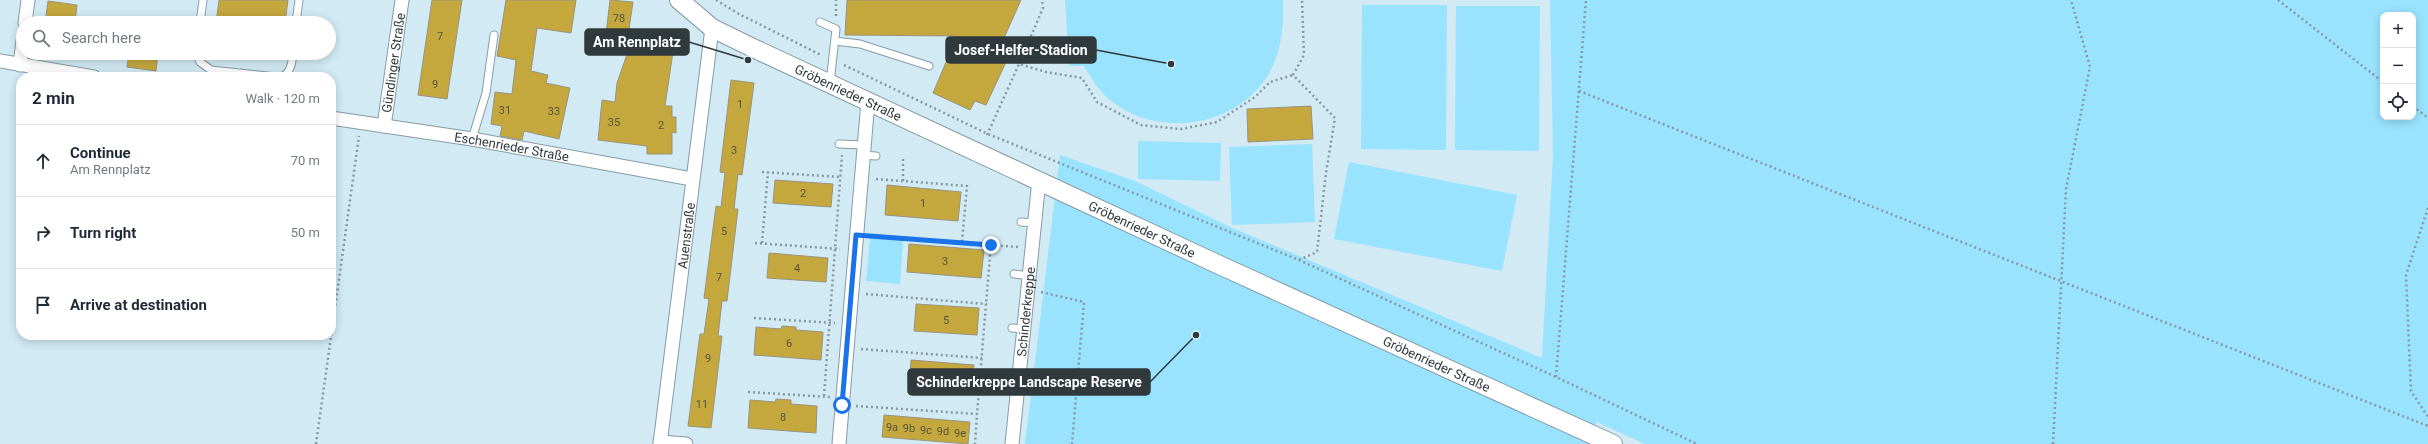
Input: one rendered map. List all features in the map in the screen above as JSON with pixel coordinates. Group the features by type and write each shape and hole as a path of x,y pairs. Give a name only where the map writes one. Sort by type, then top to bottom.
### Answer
{"street":[{"path":"26,16 28,0"},
{"name":"Gündinger Straße","path":"384,126 402,0"},
{"name":"Gröbenrieder Straße","path":"679,0 712,28 979,154 1039,180 1215,263 1608,443"},
{"name":"Auenstraße","path":"660,443 712,28"},
{"path":"20,65 21,60"},
{"path":"0,62 63,72"},
{"path":"838,444 868,101"},
{"name":"Eschenrieder Straße","path":"336,119 472,139 692,179"},
{"name":"Schinderkreppe","path":"1009,436 1018,329 1030,276 1039,180"},
{"path":"660,443 686,444"}],"lane":[{"path":"201,16 203,0"},
{"path":"297,16 299,0"},
{"path":"820,22 836,29 830,83"},
{"path":"472,139 486,93 494,35"},
{"path":"834,41 860,44 929,66"},
{"path":"199,60 211,70 230,72"},
{"path":"288,72 292,60"},
{"path":"841,144 863,150 876,156"},
{"path":"1021,222 1036,223"},
{"path":"1014,274 1030,276"}],"path":[{"path":"716,0 739,14 988,134 1299,260 1556,377 1697,444"},
{"path":"979,154 1043,8 1042,0"},
{"path":"1019,64 1046,72 1082,78 1097,102 1140,125 1181,129 1217,122 1255,97 1270,82 1293,76 1304,54 1302,0"},
{"path":"1556,377 1586,0"},
{"path":"2054,444 2066,189 2090,67 2071,0"},
{"path":"2278,0 2380,80"},
{"path":"1293,76 1335,118 1326,173 1317,252 1299,260"},
{"path":"1579,91 2428,426"},
{"path":"2416,108 2428,118"},
{"path":"336,301 361,123"},
{"path":"824,396 840,177 841,144"},
{"path":"903,181 904,158"},
{"path":"762,172 840,177"},
{"path":"762,243 768,172"},
{"path":"861,178 967,186 962,242"},
{"path":"2428,208 2406,275 2411,391 2428,417"},
{"path":"964,218 969,219"},
{"path":"856,235 1033,248"},
{"path":"755,243 855,250"},
{"path":"974,444 982,378 982,358 986,326 986,304 990,272 991,245"},
{"path":"1028,290 1084,302 1072,444"},
{"path":"851,292 986,304"},
{"path":"754,318 849,324"},
{"path":"316,444 331,340"},
{"path":"847,348 982,358"},
{"path":"748,392 824,396 842,401 977,414"}],"shaded area":[{"path":"1065,0 1283,0 1282,32 1278,53 1270,72 1264,81 1249,97 1232,109 1212,118 1191,122 1169,123 1148,119 1128,112 1110,100 1092,80 1084,66 1069,66"},
{"path":"1550,0 2428,0 2428,444 1645,444 1597,422 1588,444 1025,444 1060,155 1135,181 1230,227 1542,358 1553,155"},
{"path":"1362,5 1447,5 1446,150 1361,149"},
{"path":"1456,6 1540,6 1539,151 1455,150"},
{"path":"1138,141 1221,143 1220,181 1138,179"},
{"path":"1312,144 1315,222 1232,225 1229,147"},
{"path":"1349,162 1517,195 1502,271 1334,239"},
{"path":"870,238 903,240 900,284 866,281"}],"building":[{"path":"219,0 288,0 286,16 217,16"},
{"path":"432,0 462,0 447,99 418,95"},
{"path":"506,0 576,0 571,33 537,28 531,71 548,75 546,83 570,88 559,139 524,131 522,140 500,136 502,126 491,124 495,92 512,94 516,60 497,56"},
{"path":"610,0 633,2 628,36 606,34"},
{"path":"847,0 1021,0 1003,40 1014,45 986,105 975,101 970,110 933,93 957,36 845,35"},
{"path":"48,1 77,5 76,16 46,16"},
{"path":"632,40 674,45 665,106 672,106 672,117 676,117 676,133 672,132 672,154 647,154 647,146 598,140 602,100 615,102 617,83"},
{"path":"128,60 157,60 156,71 127,67"},
{"path":"731,80 754,83 742,175 738,174 734,209 738,209 727,301 722,301 718,336 722,336 711,428 688,426 700,334 704,334 709,299 704,298 716,206 721,207 725,173 720,172"},
{"path":"1311,106 1313,139 1248,142 1247,109"},
{"path":"775,180 833,184 831,207 773,203"},
{"path":"887,185 961,192 958,221 885,215"},
{"path":"909,244 984,250 981,278 907,272"},
{"path":"769,253 828,258 826,282 767,278"},
{"path":"916,304 979,308 977,335 914,331"},
{"path":"782,326 796,327 796,330 823,332 821,360 754,355 756,327 781,329"},
{"path":"911,360 974,365 972,391 909,387"},
{"path":"776,399 791,400 791,404 817,406 816,433 748,428 750,400 775,402"},
{"path":"884,415 970,422 968,444 882,437"}],"place":[{"name":"Am Rennplatz","path":"748,60"},
{"name":"Josef-Helfer-Stadion","path":"1171,64"},
{"name":"Schinderkreppe Landscape Reserve","path":"1196,335"}],"route":[{"path":"842,405 856,235 991,245"}]}
